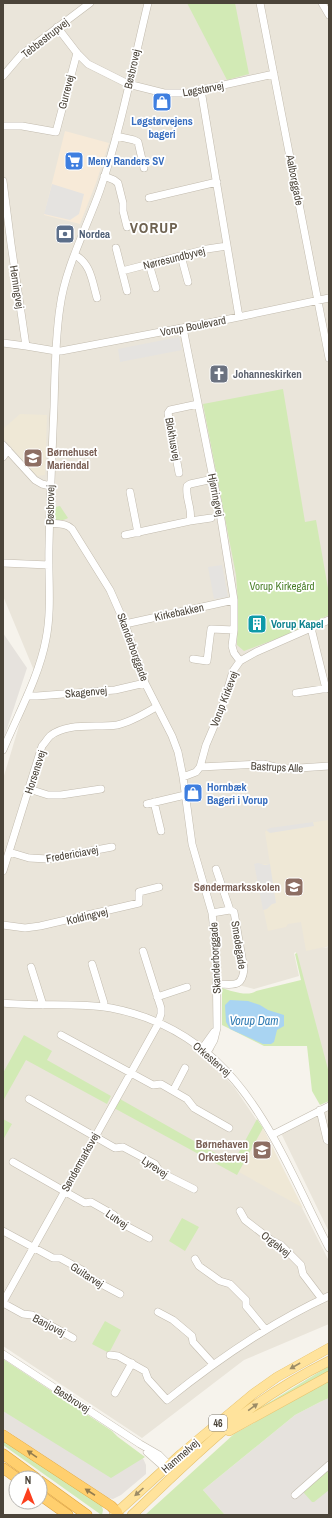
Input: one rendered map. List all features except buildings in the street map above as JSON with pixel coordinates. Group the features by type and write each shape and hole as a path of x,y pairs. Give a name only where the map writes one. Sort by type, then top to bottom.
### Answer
{"highway":[{"path":"3,1435 111,1506 116,1514"},
{"path":"3,1454 25,1470"},
{"path":"48,1487 87,1515"},
{"path":"48,1501 68,1515"},
{"path":"48,1504 62,1515"}],"main road":[{"name":"Hammelvej","path":"116,1514 168,1467 266,1384 295,1366 329,1348"},
{"name":"Hammelvej","path":"130,1515 243,1415 267,1397 329,1361"},
{"path":"212,1441 329,1376"},
{"path":"130,1515 163,1478 168,1467 178,1469 183,1468"}],"street":[{"name":"Tebbestrupvej","path":"3,76 21,56 90,3"},
{"name":"Bøsbrovej","path":"3,750 27,696 43,653 47,637 49,607 48,564 50,486 56,351 60,306 66,280 104,176 116,136 148,3"},
{"name":"Aalborggade","path":"260,3 329,358"},
{"path":"322,3 329,15"},
{"name":"Løgstørvej","path":"58,28 77,53 93,67 128,84 164,93 188,93 274,74"},
{"name":"Gurrevej","path":"3,126 22,126 56,132 77,53"},
{"path":"201,90 239,317"},
{"path":"116,136 138,142 144,168"},
{"path":"104,176 118,183 127,227"},
{"name":"Herningvej","path":"3,181 10,244 26,346"},
{"path":"149,198 217,182"},
{"name":"Nørresundbyvej","path":"122,271 207,249 227,246"},
{"path":"116,248 127,291"},
{"path":"75,255 82,259 90,270 97,298"},
{"path":"181,256 188,282"},
{"path":"150,264 156,288"},
{"name":"Vorup Boulevard","path":"3,343 56,351 183,328 329,298"},
{"name":"Hjørringvej","path":"183,328 213,479 234,600 234,630 232,646 234,653 240,661"},
{"name":"Blokhusvej","path":"179,473 168,412 170,410 198,404"},
{"path":"5,447 35,480 50,486"},
{"path":"3,457 5,447"},
{"path":"190,521 191,517 186,490 187,486 213,479"},
{"path":"130,492 138,532"},
{"path":"125,535 211,518"},
{"name":"Skanderborggade","path":"49,523 67,525 72,529 110,590 125,624 156,707 172,736 178,752 192,844 212,913 216,949 217,1028 204,1046 204,1050"},
{"path":"3,563 48,564"},
{"name":"Kirkebakken","path":"125,624 234,600"},
{"name":"Vorup Kirkevej","path":"200,767 206,745 223,705 233,672 240,661 256,652 329,620"},
{"path":"296,693 328,688 311,628"},
{"path":"193,659 207,661 211,629 234,630"},
{"name":"Skagenvej","path":"27,696 115,690 146,683"},
{"name":"Horsensvej","path":"3,871 42,746 49,737 60,730 69,728 116,725 131,721 156,707"},
{"name":"Bastrups Alle","path":"200,767 263,764 284,769 329,766"},
{"path":"183,777 196,772 200,767"},
{"path":"29,790 48,795 61,795 101,789"},
{"path":"161,831 150,803 185,795"},
{"name":"Fredericiavej","path":"9,852 29,858 48,859 112,847"},
{"name":"Smedegade","path":"216,869 230,910 234,912 244,969 243,977 239,983 234,985 217,984"},
{"name":"Koldingvej","path":"3,925 25,928 40,926 139,903 139,892 159,887"},
{"name":"Smedegade","path":"212,913 230,910"},
{"path":"143,951 161,1008 158,1023"},
{"path":"92,964 104,1002 103,1007"},
{"path":"31,967 43,1005"},
{"path":"158,997 187,987"},
{"name":"Orkestervej","path":"3,1003 43,1005 76,1004 123,1011 158,1023 178,1032 204,1050 222,1066 244,1091 272,1135 329,1248"},
{"name":"Søndermarksvej","path":"3,1303 94,1136 158,1023"},
{"path":"61,1035 153,1085 161,1084 187,1100 194,1108 229,1128"},
{"path":"173,1091 185,1068"},
{"name":"Lyrevej","path":"29,1099 115,1148 123,1147 155,1164 160,1172 194,1189"},
{"path":"272,1135 329,1106"},
{"path":"320,1110 327,1140 329,1141"},
{"name":"Lutvej","path":"13,1162 84,1203 91,1202 114,1215 117,1221 149,1238"},
{"name":"Orgelvej","path":"110,1355 118,1356 145,1371 148,1379 167,1400 213,1364 265,1329 325,1297 303,1274 301,1265 281,1245 271,1240 245,1220 240,1211"},
{"name":"Guitarvej","path":"3,1231 53,1258 60,1258 72,1264 84,1271 86,1276 120,1294"},
{"path":"195,1259 199,1266 220,1281 230,1284 246,1300 246,1306 265,1329"},
{"name":"Banjovej","path":"3,1303 23,1314 32,1315 73,1338"},
{"path":"158,1312 173,1320 192,1336 193,1342 213,1364"},
{"name":"Bøsbrovej","path":"3,1354 159,1455 168,1467"},
{"path":"116,1393 132,1363"},
{"path":"295,1495 329,1465"}],"shaded area":[{"path":"3,3 329,3 329,946 323,948 329,947 329,1094 296,952 294,953 299,976 254,989 219,980 214,1050 207,1058 234,1087 260,1125 329,1261 329,1324 244,1360 142,1438 3,1346 3,779 35,673 3,596"},
{"path":"65,131 109,143 96,183 80,224 44,215"},
{"path":"52,184 84,194 79,214 70,220 44,214"},
{"path":"179,337 182,350 120,362 118,349"},
{"name":"Børnehuset Mariendal","path":"20,414 47,415 45,475 37,476 3,438 3,429"},
{"path":"222,565 228,597 214,599 208,567"},
{"path":"3,633 27,668 3,741"},
{"name":"Søndermarksskolen","path":"329,820 329,946 306,951 301,922 288,924 286,927 268,931 254,864 270,864 265,832 267,829"},
{"path":"313,822 314,826 270,833 266,830 270,828"},
{"path":"258,863 265,865 270,864 276,903 263,910 254,864"},
{"path":"329,1107 329,1232 280,1131"},
{"name":"Børnehaven Orkestervej","path":"263,1128 303,1208 239,1172"},
{"path":"3,1361 142,1456 146,1465 146,1474 121,1495 113,1499 103,1497 3,1428"},
{"path":"329,1398 329,1515 225,1515 203,1490 295,1415"}],"green space":[{"path":"187,3 235,3 249,74 227,80"},
{"name":"Vorup Kirkegård","path":"283,389 305,522 316,520 329,594 329,615 284,636 244,651 237,645 238,603 236,575 203,404"},
{"path":"60,506 68,518 63,520 54,519 55,507"},
{"path":"297,953 329,1073 329,1101 320,1105 312,1091 307,1046 264,1046 222,1025 222,988 239,993 253,993 301,980 295,954"},
{"path":"24,1035 52,1051 47,1060 111,1096 107,1104 26,1060 3,1101 3,1073"},
{"path":"120,1099 233,1163 257,1119 263,1128 237,1175 114,1108"},
{"path":"3,1119 12,1124 3,1140"},
{"path":"182,1218 199,1227 185,1251 169,1241"},
{"path":"105,1321 121,1330 109,1353 92,1344"},
{"path":"3,1359 112,1431 145,1457 111,1478 3,1411"},
{"path":"329,1366 329,1373 262,1410 260,1408"},
{"path":"329,1381 329,1398 295,1415 203,1490 225,1515 145,1515 234,1434"},
{"path":"3,1439 101,1503 103,1510 102,1515 48,1477 48,1470 38,1470 3,1445"},
{"path":"326,1472 329,1472 329,1490 312,1502 304,1491"}],"water":[{"name":"Vorup Dam","path":"230,1000 248,1001 284,1015 284,1026 277,1030 274,1042 271,1044 263,1044 230,1029 226,1022 225,1005"}],"place":[{"name":"Løgstørvejens bageri","path":"162,102"},
{"name":"Meny Randers SV","path":"74,161"},
{"name":"Nordea","path":"65,234"},
{"name":"Johanneskirken","path":"219,374"},
{"name":"Børnehuset Mariendal","path":"33,458"},
{"name":"Vorup Kapel","path":"257,624"},
{"name":"Hornbæk Bageri i Vorup","path":"193,793"},
{"name":"Søndermarksskolen","path":"294,887"},
{"name":"Børnehaven Orkestervej","path":"262,1150"}],"district":[{"name":"VORUP","path":"154,228"}]}
